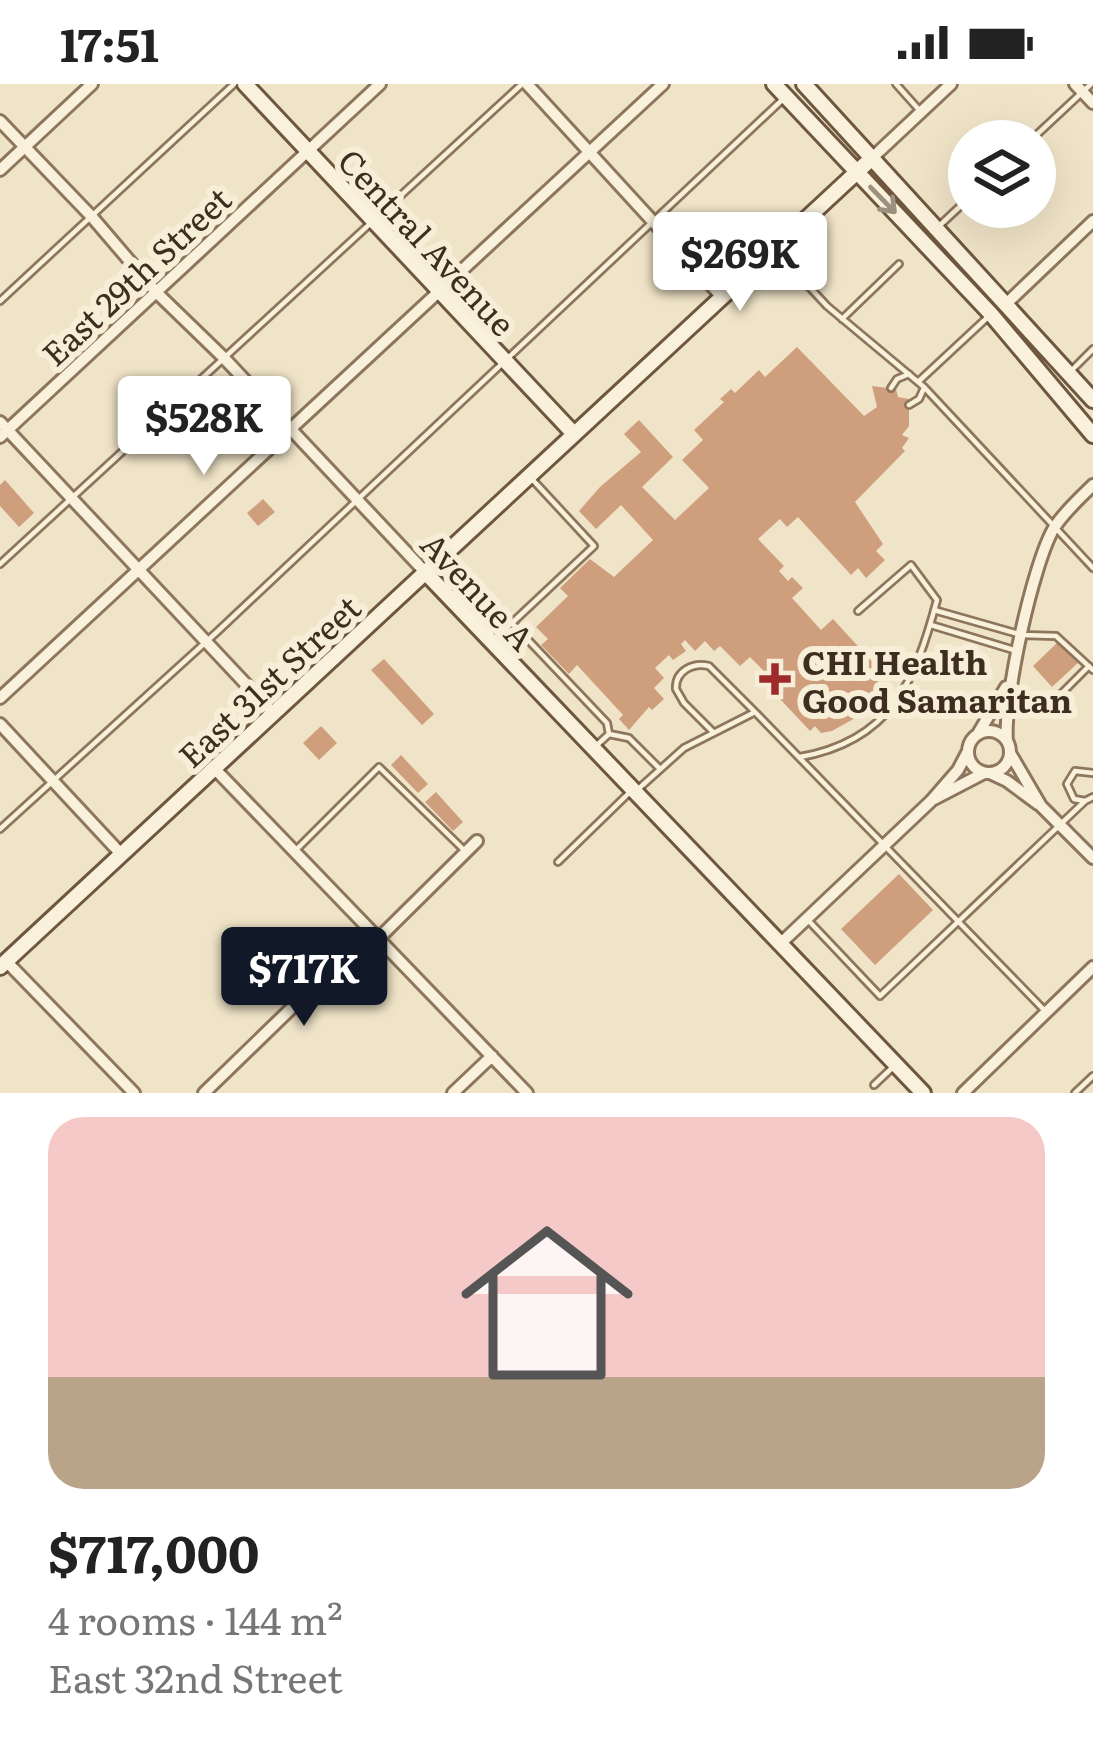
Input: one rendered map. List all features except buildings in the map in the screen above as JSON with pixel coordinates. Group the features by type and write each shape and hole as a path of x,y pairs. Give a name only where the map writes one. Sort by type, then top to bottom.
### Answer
{"street":[{"path":"0,170 92,84"},
{"name":"Central Avenue","path":"244,84 574,434"},
{"name":"East 29th Street","path":"2,430 380,84"},
{"path":"525,84 722,297"},
{"path":"0,698 663,84"},
{"path":"774,84 991,314 1093,435"},
{"path":"801,84 1093,400"},
{"path":"872,158 952,84"},
{"path":"1083,87 1093,103"},
{"name":"Avenue A","path":"0,121 157,292 923,1093"},
{"name":"East 31st Street","path":"3,964 872,158"},
{"path":"1007,303 1093,221"},
{"path":"2,430 72,497 273,713"},
{"path":"780,944 932,801 958,770 1010,678 1054,527 1093,485"},
{"path":"932,801 1005,766 1010,678"},
{"path":"0,724 121,854"},
{"path":"976,736 993,731 1008,747 1041,806"},
{"path":"968,751 974,767 1041,806 1093,858"},
{"path":"214,768 527,1093"},
{"path":"204,1093 477,842"},
{"path":"3,964 134,1093"},
{"path":"971,1090 1093,967"},
{"path":"453,1093 492,1056"}],"lane":[{"path":"0,302 234,84"},
{"path":"0,564 525,84"},
{"path":"0,830 801,84"},
{"path":"896,84 921,112"},
{"path":"1051,120 1083,87"},
{"path":"937,228 948,218"},
{"path":"773,249 842,319 921,385 1093,568"},
{"path":"842,319 898,264"},
{"path":"909,405 919,399 921,385 991,314"},
{"path":"1070,372 1093,350"},
{"path":"891,388 909,374"},
{"path":"490,642 594,546 528,476"},
{"path":"800,757 833,752 856,741 896,704 909,683 937,600 911,565 859,611"},
{"path":"934,610 1022,635 1056,636 1091,668 1048,706"},
{"path":"512,622 607,723 609,734"},
{"path":"931,625 1017,651"},
{"path":"714,733 676,689 686,668 709,666 1046,1012"},
{"path":"558,862 684,748 755,712"},
{"path":"592,748 609,734"},
{"path":"609,734 629,738 660,769"},
{"path":"295,851 379,766 466,852"},
{"path":"1085,801 1070,795 1069,779 1080,770 1093,773"},
{"path":"807,919 880,996 1093,797"},
{"path":"874,1085 896,1064"},
{"path":"1075,1093 1093,1076"}],"place":[{"name":"CHI Health Good Samaritan","path":"775,679"}]}
